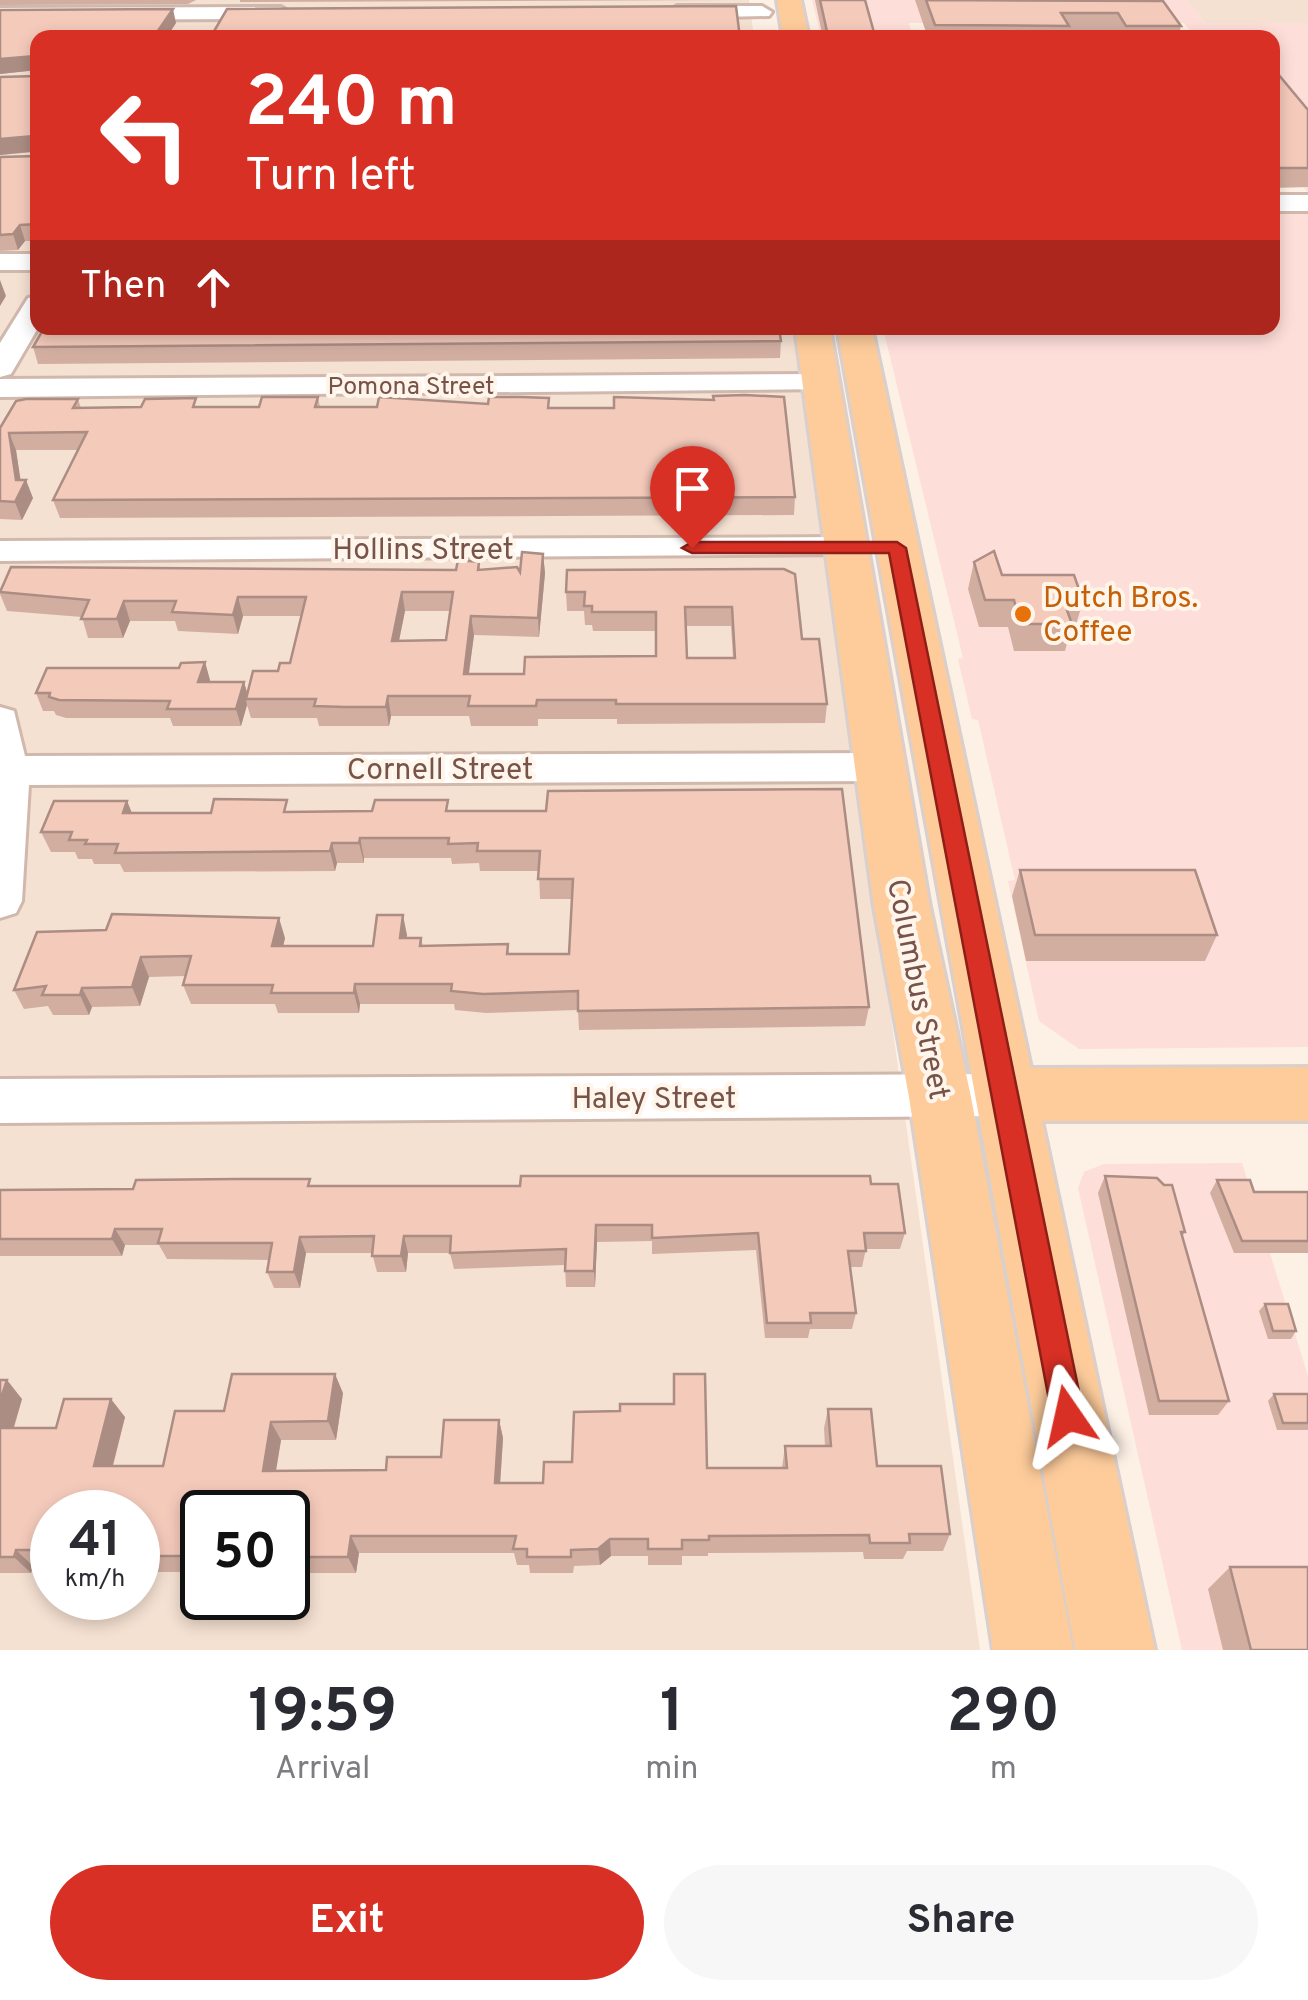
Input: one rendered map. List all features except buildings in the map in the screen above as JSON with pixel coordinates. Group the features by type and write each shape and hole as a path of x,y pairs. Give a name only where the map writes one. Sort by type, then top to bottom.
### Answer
{"main road":[{"path":"774,10 790,30"},
{"name":"Columbus Street","path":"816,335 843,382 897,548 939,765 1033,1650"},
{"name":"Columbus Street","path":"853,335 843,382 846,546 880,767 972,1096 1115,1650"},
{"path":"846,546 897,548"},
{"path":"880,767 939,765"},
{"name":"Haley Street","path":"972,1096 1308,1094"}],"street":[{"path":"0,14 213,6 308,13"},
{"path":"199,30 213,6"},
{"path":"663,12 774,10"},
{"path":"1280,203 1308,203"},
{"path":"0,262 30,262"},
{"path":"0,368 30,317"},
{"name":"Pomona Street","path":"0,388 843,382"},
{"name":"Hollins Street","path":"0,551 846,546"},
{"path":"0,720 8,855 0,901"},
{"name":"Cornell Street","path":"4,771 880,767"},
{"name":"Haley Street","path":"0,1101 972,1096"}],"shaded area":[{"path":"0,0 749,0 753,30 30,30 30,335 795,335 980,1650 0,1650"},
{"path":"812,0 1187,0 1205,23 1308,23 1308,193 1280,155 1280,30 1190,30 1184,23 909,23 911,30 819,30"},
{"path":"1187,0 1308,0 1308,23 1205,23"},
{"path":"1280,212 1308,212 1308,1047 1079,1049 1039,1021 1008,881 1015,880 978,720 972,719 958,659 963,658 885,335 1280,335"},
{"path":"1242,1163 1308,1376 1308,1650 1182,1650 1078,1188 1084,1172 1104,1164"}],"place":[{"name":"Dutch Bros. Coffee","path":"1023,614"}],"route":[{"path":"692,548 897,548 1068,1416"}]}
